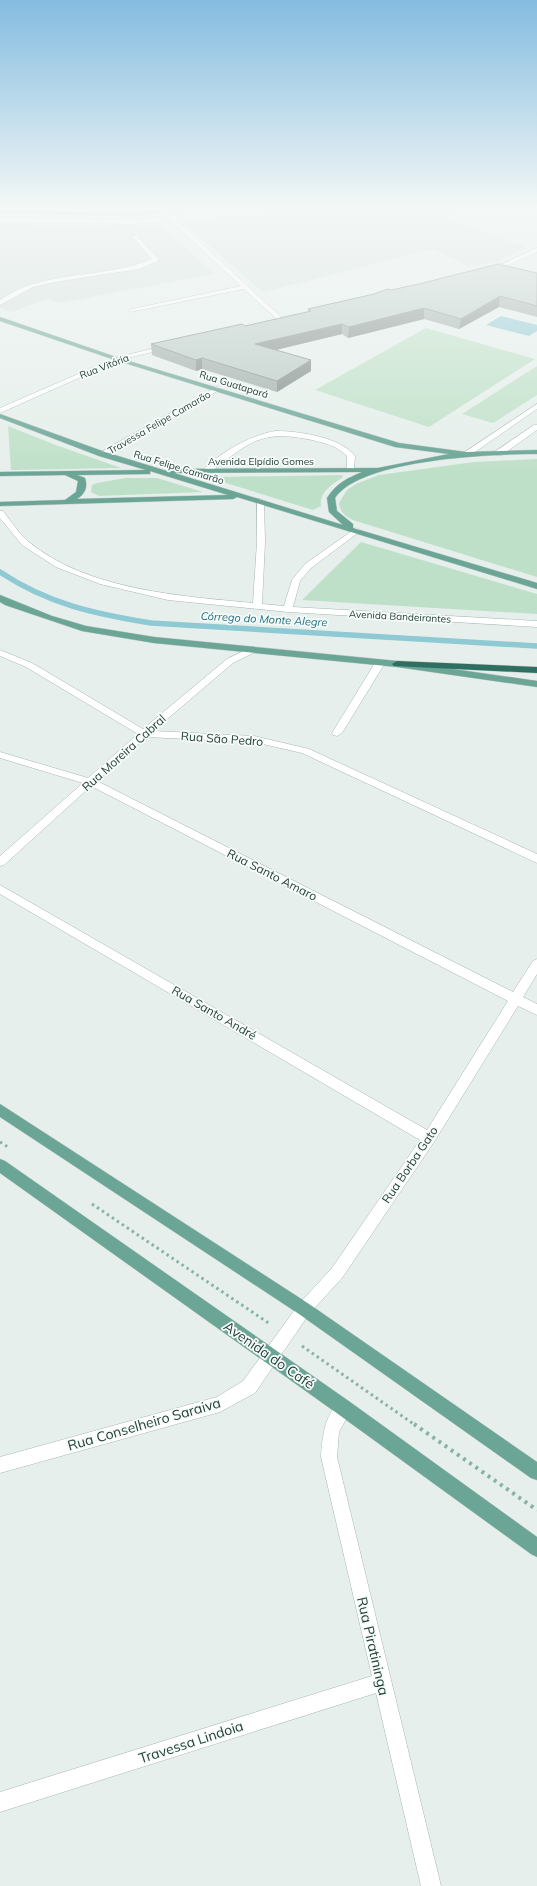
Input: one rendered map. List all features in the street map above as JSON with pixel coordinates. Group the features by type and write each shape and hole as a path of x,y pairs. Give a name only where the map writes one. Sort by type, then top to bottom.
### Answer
{"highway":[{"path":"398,664 537,670"}],"main road":[{"name":"Rua Guatapará","path":"0,319 117,359 398,445 466,454"},
{"name":"Rua Felipe Camarão","path":"0,416 102,454 356,530"},
{"path":"537,452 466,454 378,470 348,482 332,494 330,501 332,510 356,530 537,586"},
{"name":"Avenida Elpídio Gomes","path":"0,474 159,471 378,470"},
{"path":"65,503 80,495 83,488 82,480 67,473"},
{"path":"0,504 242,496"},
{"path":"0,598 49,618 86,629 154,640 398,664 537,684"},
{"path":"0,1110 304,1309 537,1472"},
{"name":"Avenida do Café","path":"0,1165 344,1408 537,1548"}],"street":[{"path":"0,303 9,297"},
{"path":"132,311 197,297"},
{"path":"255,297 281,320"},
{"path":"273,322 288,318"},
{"name":"Rua Vitória","path":"0,411 117,359 177,345"},
{"name":"Travessa Felipe Camarão","path":"102,454 217,389"},
{"path":"466,454 537,406"},
{"path":"499,453 537,427"},
{"path":"206,471 253,439 275,433 302,436 332,442 345,448 351,456 350,470"},
{"path":"256,606 261,542 260,501"},
{"name":"Avenida Bandeirantes","path":"0,513 24,543 59,565 103,582 168,597 288,609 537,624"},
{"path":"288,609 296,580 308,566 356,530"},
{"name":"Rua Moreira Cabral","path":"0,862 144,734 230,661 252,650"},
{"name":"Rua São Pedro","path":"0,653 29,665 144,734 254,739 305,750 537,859"},
{"path":"337,733 380,663"},
{"name":"Rua Santo Amaro","path":"0,755 91,782 537,1010"},
{"name":"Rua Santo André","path":"0,889 429,1138"},
{"name":"Rua Borba Gato","path":"272,1357 304,1309 337,1273 429,1138 537,964"},
{"name":"Rua Conselheiro Saraiva","path":"0,1465 220,1404 249,1387 272,1357"},
{"name":"Rua Piratininga","path":"344,1408 331,1430 329,1457 381,1682 431,1886"},
{"name":"Travessa Lindoia","path":"0,1802 381,1682"}],"shaded area":[{"path":"0,297 91,297 59,303 48,299 11,312 0,308"}],"green space":[{"path":"426,328 535,359 429,427 315,390"},
{"path":"537,366 537,395 493,423 462,414"},
{"path":"8,426 53,444 121,468 11,470"},
{"path":"537,459 537,577 356,521 344,515 339,503 347,490 356,484 379,475 474,462"},
{"path":"342,475 343,477 324,493 321,506 313,510 213,479 214,477"},
{"path":"126,478 157,478 203,492 99,496 91,492 92,485 97,483"},
{"path":"361,542 537,594 537,614 302,600"}],"water":[{"path":"501,316 537,325 537,331 529,336 486,325"}],"building":[{"path":"361,297 498,297 461,319 424,308 349,327 342,324 255,344 311,360 277,381 202,358 196,360 151,344 242,324 245,326 311,311 308,309"},
{"path":"504,297 537,297 537,306"}],"waterway":[{"name":"Córrego do Monte Alegre","path":"0,572 18,583 54,600 111,616 151,623 537,646"}]}
